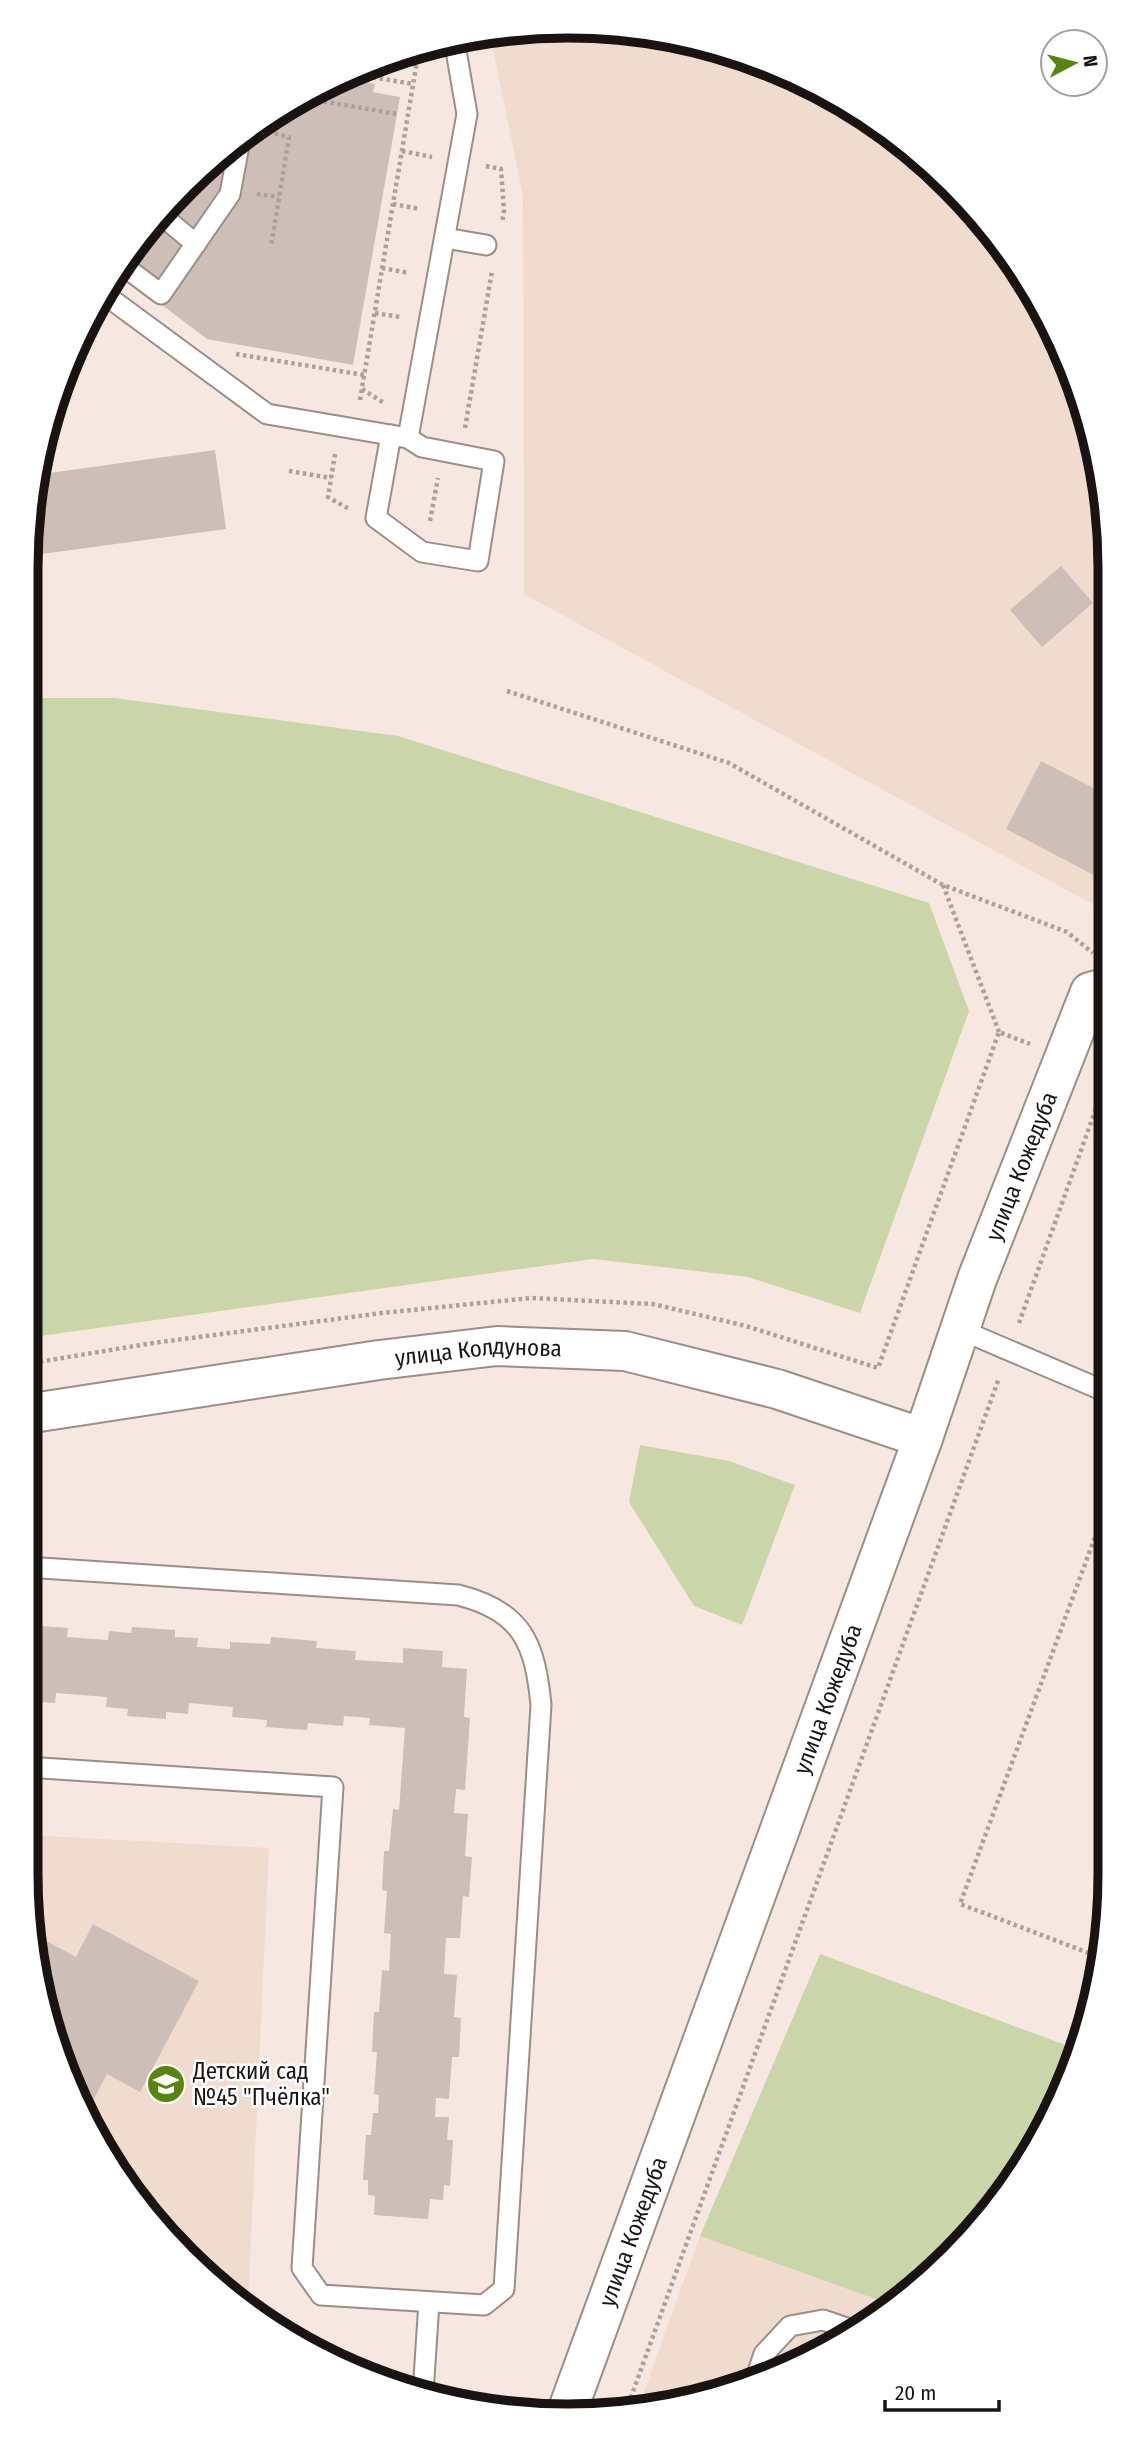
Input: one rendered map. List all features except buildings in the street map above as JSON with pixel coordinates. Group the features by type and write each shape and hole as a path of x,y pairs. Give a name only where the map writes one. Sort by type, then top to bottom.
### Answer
{"street":[{"name":"улица Кожедуба","path":"570,2404 923,1438 977,1279 1098,978"},
{"name":"улица Колдунова","path":"38,1412 365,1362 497,1346 625,1351 777,1389 923,1438"}],"lane":[{"path":"112,300 267,414 399,437 422,447 494,461 478,561 425,552 376,518 399,437 444,237 467,114 456,51"},
{"path":"130,271 161,294 230,194 237,155"},
{"path":"168,221 196,244"},
{"path":"444,237 486,245"},
{"path":"959,1329 1098,1388"},
{"path":"38,1568 458,1595 481,1601 499,1610 518,1627 532,1650 541,1705 503,2289 484,2305 321,2295 302,2268 333,1787 38,1768"},
{"path":"424,2383 429,2302"},
{"path":"760,2367 764,2354 790,2326 823,2320 842,2327"}],"path":[{"path":"376,518 355,513 328,496 345,398 360,400 417,61"},
{"path":"372,77 414,84"},
{"path":"320,101 397,114"},
{"path":"268,132 289,136 271,247"},
{"path":"382,268 414,273"},
{"path":"375,313 407,318"},
{"path":"225,352 364,375"},
{"path":"425,552 442,451"},
{"path":"289,471 331,478"},
{"path":"507,691 729,763 943,885 1067,932 1098,978"},
{"path":"38,1362 153,1343 382,1313 531,1298 653,1304 746,1326 878,1368 999,1032 943,885"},
{"path":"999,1032 1030,1044"},
{"path":"1092,1954 960,1904 1098,1531"},
{"path":"630,2400 907,1633"}],"shaded area":[{"path":"568,38 638,43 739,67 803,93 834,110 891,148 918,170 967,219 989,246 1027,304 1058,366 1080,431 1094,499 1098,568 1098,907 524,594 523,196 492,44"},
{"name":"Детский сад №45 \"Пчёлка\"","path":"38,1836 269,1848 248,2296 219,2272 170,2223 128,2168 93,2108 67,2044 49,1977 40,1908"},
{"path":"700,2236 881,2301 803,2349 771,2363 706,2385 642,2398"}],"green space":[{"path":"38,698 115,698 398,736 929,903 969,1011 860,1313 748,1277 593,1259 38,1336"},
{"path":"640,1445 729,1461 795,1485 742,1625 694,1606 629,1502"},
{"path":"820,1954 1069,2046 1044,2108 1009,2168 989,2196 943,2248 881,2301 700,2236"}],"place":[{"name":"Детский сад №45 \"Пчёлка\"","path":"166,2084"}]}
